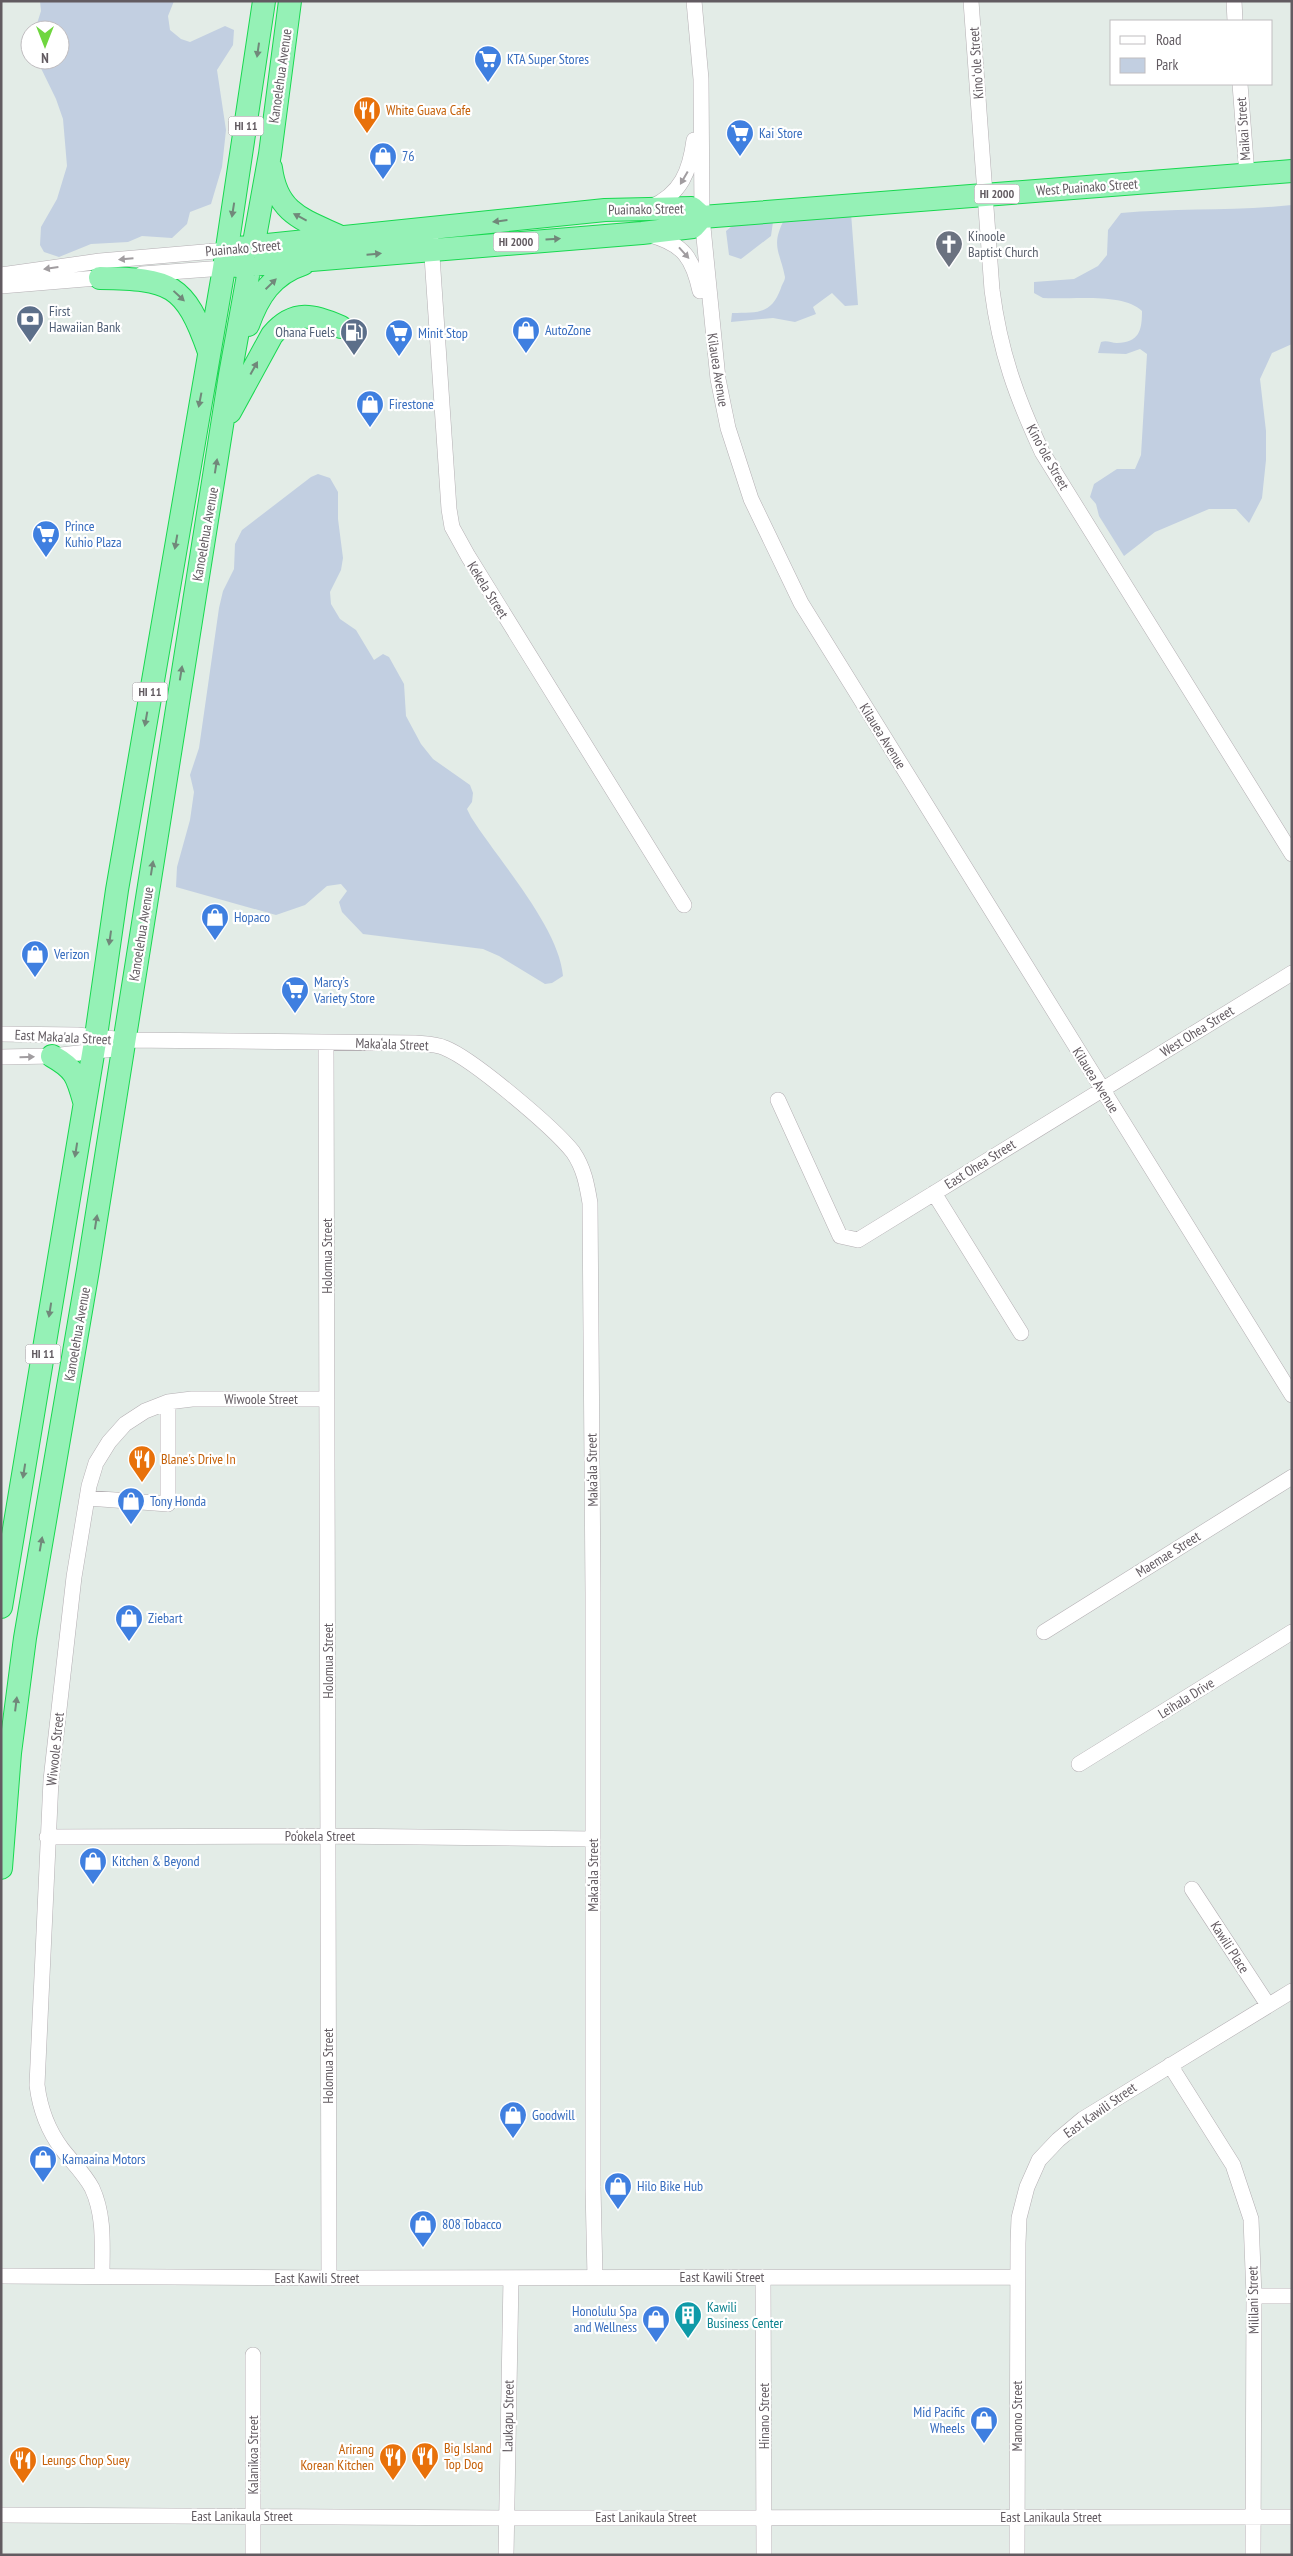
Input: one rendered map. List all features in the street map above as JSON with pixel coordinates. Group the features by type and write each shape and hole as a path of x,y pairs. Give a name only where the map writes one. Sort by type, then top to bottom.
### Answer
{"highway":[{"name":"Kanoelehua Avenue","path":"1,1607 95,1044 117,890 210,352 264,1"},
{"name":"Kanoelehua Avenue","path":"1,1868 6,1753 88,1270 187,635 230,376 270,154 290,1"},
{"path":"270,154 273,184 286,208 297,216 344,238"},
{"name":"West Puainako Street","path":"702,217 1292,171"},
{"name":"Puainako Street","path":"225,259 251,256 344,238 431,239 642,233 693,227 702,217 692,208 567,214 431,239 325,258 251,256"},
{"path":"230,376 256,304 267,288 281,274 325,258"},
{"path":"100,278 145,278 171,289 191,309 210,352"},
{"path":"222,426 268,341 281,326 293,319 307,316 320,318 341,327"},
{"path":"52,1056 68,1065 74,1073 79,1081 84,1102"}],"street":[{"name":"Kilauea Avenue","path":"694,1 701,79 702,217 714,350 728,428 751,500 800,603 1292,1395"},
{"name":"Kinoʻole Street","path":"971,1 992,290 999,336 1016,394 1042,452 1292,854"},
{"path":"1234,1 1236,20"},
{"path":"642,209 662,202 670,196 688,171 701,79"},
{"name":"Maikai Street","path":"1240,85 1247,175"},
{"path":"642,233 662,238 678,246 692,263 714,350"},
{"name":"Kekela Street","path":"431,239 449,509 452,526 468,556 684,906"},
{"name":"Puainako Street","path":"1,275 100,261 225,259"},
{"name":"Puainako Street","path":"1,286 100,278 225,259"},
{"name":"West Ohea Street","path":"1101,1089 1292,972"},
{"name":"East Maka'ala Street","path":"1,1034 95,1044"},
{"name":"Holomua Street","path":"326,1043 329,2278"},
{"name":"Maka‘ala Street","path":"95,1044 415,1043 444,1047 470,1061 547,1126 573,1153 586,1179 590,1203 594,1592 593,2187 595,2277"},
{"path":"1,1057 52,1056 95,1044"},
{"name":"East Ohea Street","path":"778,1100 840,1236 858,1240 1101,1089"},
{"path":"934,1193 1021,1333"},
{"name":"Wiwoole Street","path":"102,2276 102,2226 99,2207 82,2171 51,2134 43,2115 38,2092 47,1837 74,1578 92,1474 109,1442 135,1417 168,1402 192,1399 327,1398"},
{"path":"88,1498 168,1504 168,1402"},
{"name":"Maemae Street","path":"1044,1632 1292,1477"},
{"name":"Leihala Drive","path":"1079,1764 1292,1632"},
{"name":"Po‘okela Street","path":"47,1837 329,1836 593,1840"},
{"name":"Kawili Place","path":"1192,1888 1268,2005"},
{"name":"East Kawili Street","path":"1,2276 329,2278 1017,2277 1019,2218 1027,2187 1039,2160 1058,2140 1083,2119 1292,1991"},
{"name":"Mililani Street","path":"1170,2065 1232,2165 1250,2219 1254,2296 1253,2555"},
{"name":"Hinano Street","path":"763,2277 764,2555"},
{"name":"Manono Street","path":"1017,2277 1017,2555"},
{"name":"Laukapu Street","path":"506,2555 511,2278"},
{"path":"1254,2296 1292,2296"},
{"name":"Kalanikoa Street","path":"253,2555 254,2355"},
{"name":"East Lanikaula Street","path":"1,2515 506,2518 764,2516 1292,2517"}],"green space":[{"path":"40,1 174,1 168,16 170,30 181,39 190,42 225,26 234,30 233,45 217,70 226,130 222,167 211,204 190,212 187,224 172,238 142,236 128,242 91,244 59,257 44,252 40,245 41,227 57,199 67,166 63,119 42,70 70,70 70,20 38,20 41,11"},
{"path":"1292,205 1292,344 1272,353 1260,379 1266,431 1266,460 1262,498 1249,523 1236,509 1209,509 1155,532 1124,556 1099,516 1096,504 1090,497 1094,484 1117,469 1135,469 1141,455 1147,354 1140,349 1126,354 1098,353 1101,342 1117,343 1135,338 1140,330 1142,311 1122,301 1109,299 1043,298 1034,293 1034,282 1074,279 1098,266 1107,255 1108,230 1121,213"},
{"path":"851,213 858,305 845,306 832,293 813,307 816,314 795,322 773,318 731,322 732,313 756,312 768,308 777,297 785,278 777,242 780,228 785,218"},
{"path":"773,222 771,236 741,259 729,255 726,231 732,226"},
{"path":"318,474 330,478 338,492 338,519 343,558 341,570 330,592 331,604 340,619 356,630 374,660 383,654 389,657 404,684 406,716 421,744 433,759 470,785 473,793 472,802 467,809 471,817 526,894 551,937 559,957 563,976 552,983 545,984 499,956 483,949 363,934 342,912 339,902 347,891 341,884 327,886 305,905 276,915 176,887 177,867 190,820 194,792 190,775 199,748 219,608 223,591 234,569 235,544 242,530 311,477"}],"place":[{"name":"KTA Super Stores","path":"488,83"},
{"name":"White Guava Cafe","path":"367,134"},
{"name":"Kai Store","path":"740,157"},
{"name":"76","path":"383,180"},
{"name":"Kinoole Baptist Church","path":"949,268"},
{"name":"First Hawaiian Bank","path":"30,343"},
{"name":"AutoZone","path":"526,354"},
{"name":"Ohana Fuels","path":"354,356"},
{"name":"Minit Stop","path":"399,357"},
{"name":"Firestone","path":"370,428"},
{"name":"Prince Kuhio Plaza","path":"46,558"},
{"name":"Hopaco","path":"215,941"},
{"name":"Verizon","path":"35,978"},
{"name":"Marcy’s Variety Store","path":"295,1014"},
{"name":"Blane's Drive In","path":"142,1483"},
{"name":"Tony Honda","path":"131,1525"},
{"name":"Ziebart","path":"129,1642"},
{"name":"Kitchen & Beyond","path":"93,1885"},
{"name":"Goodwill","path":"513,2139"},
{"name":"Kamaaina Motors","path":"43,2183"},
{"name":"Hilo Bike Hub","path":"618,2210"},
{"name":"808 Tobacco","path":"423,2248"},
{"name":"Kawili Business Center","path":"688,2339"},
{"name":"Honolulu Spa and Wellness","path":"656,2343"},
{"name":"Mid Pacific Wheels","path":"984,2444"},
{"name":"Big Island Top Dog","path":"425,2480"},
{"name":"Arirang Korean Kitchen","path":"393,2481"},
{"name":"Leungs Chop Suey","path":"23,2484"}]}
